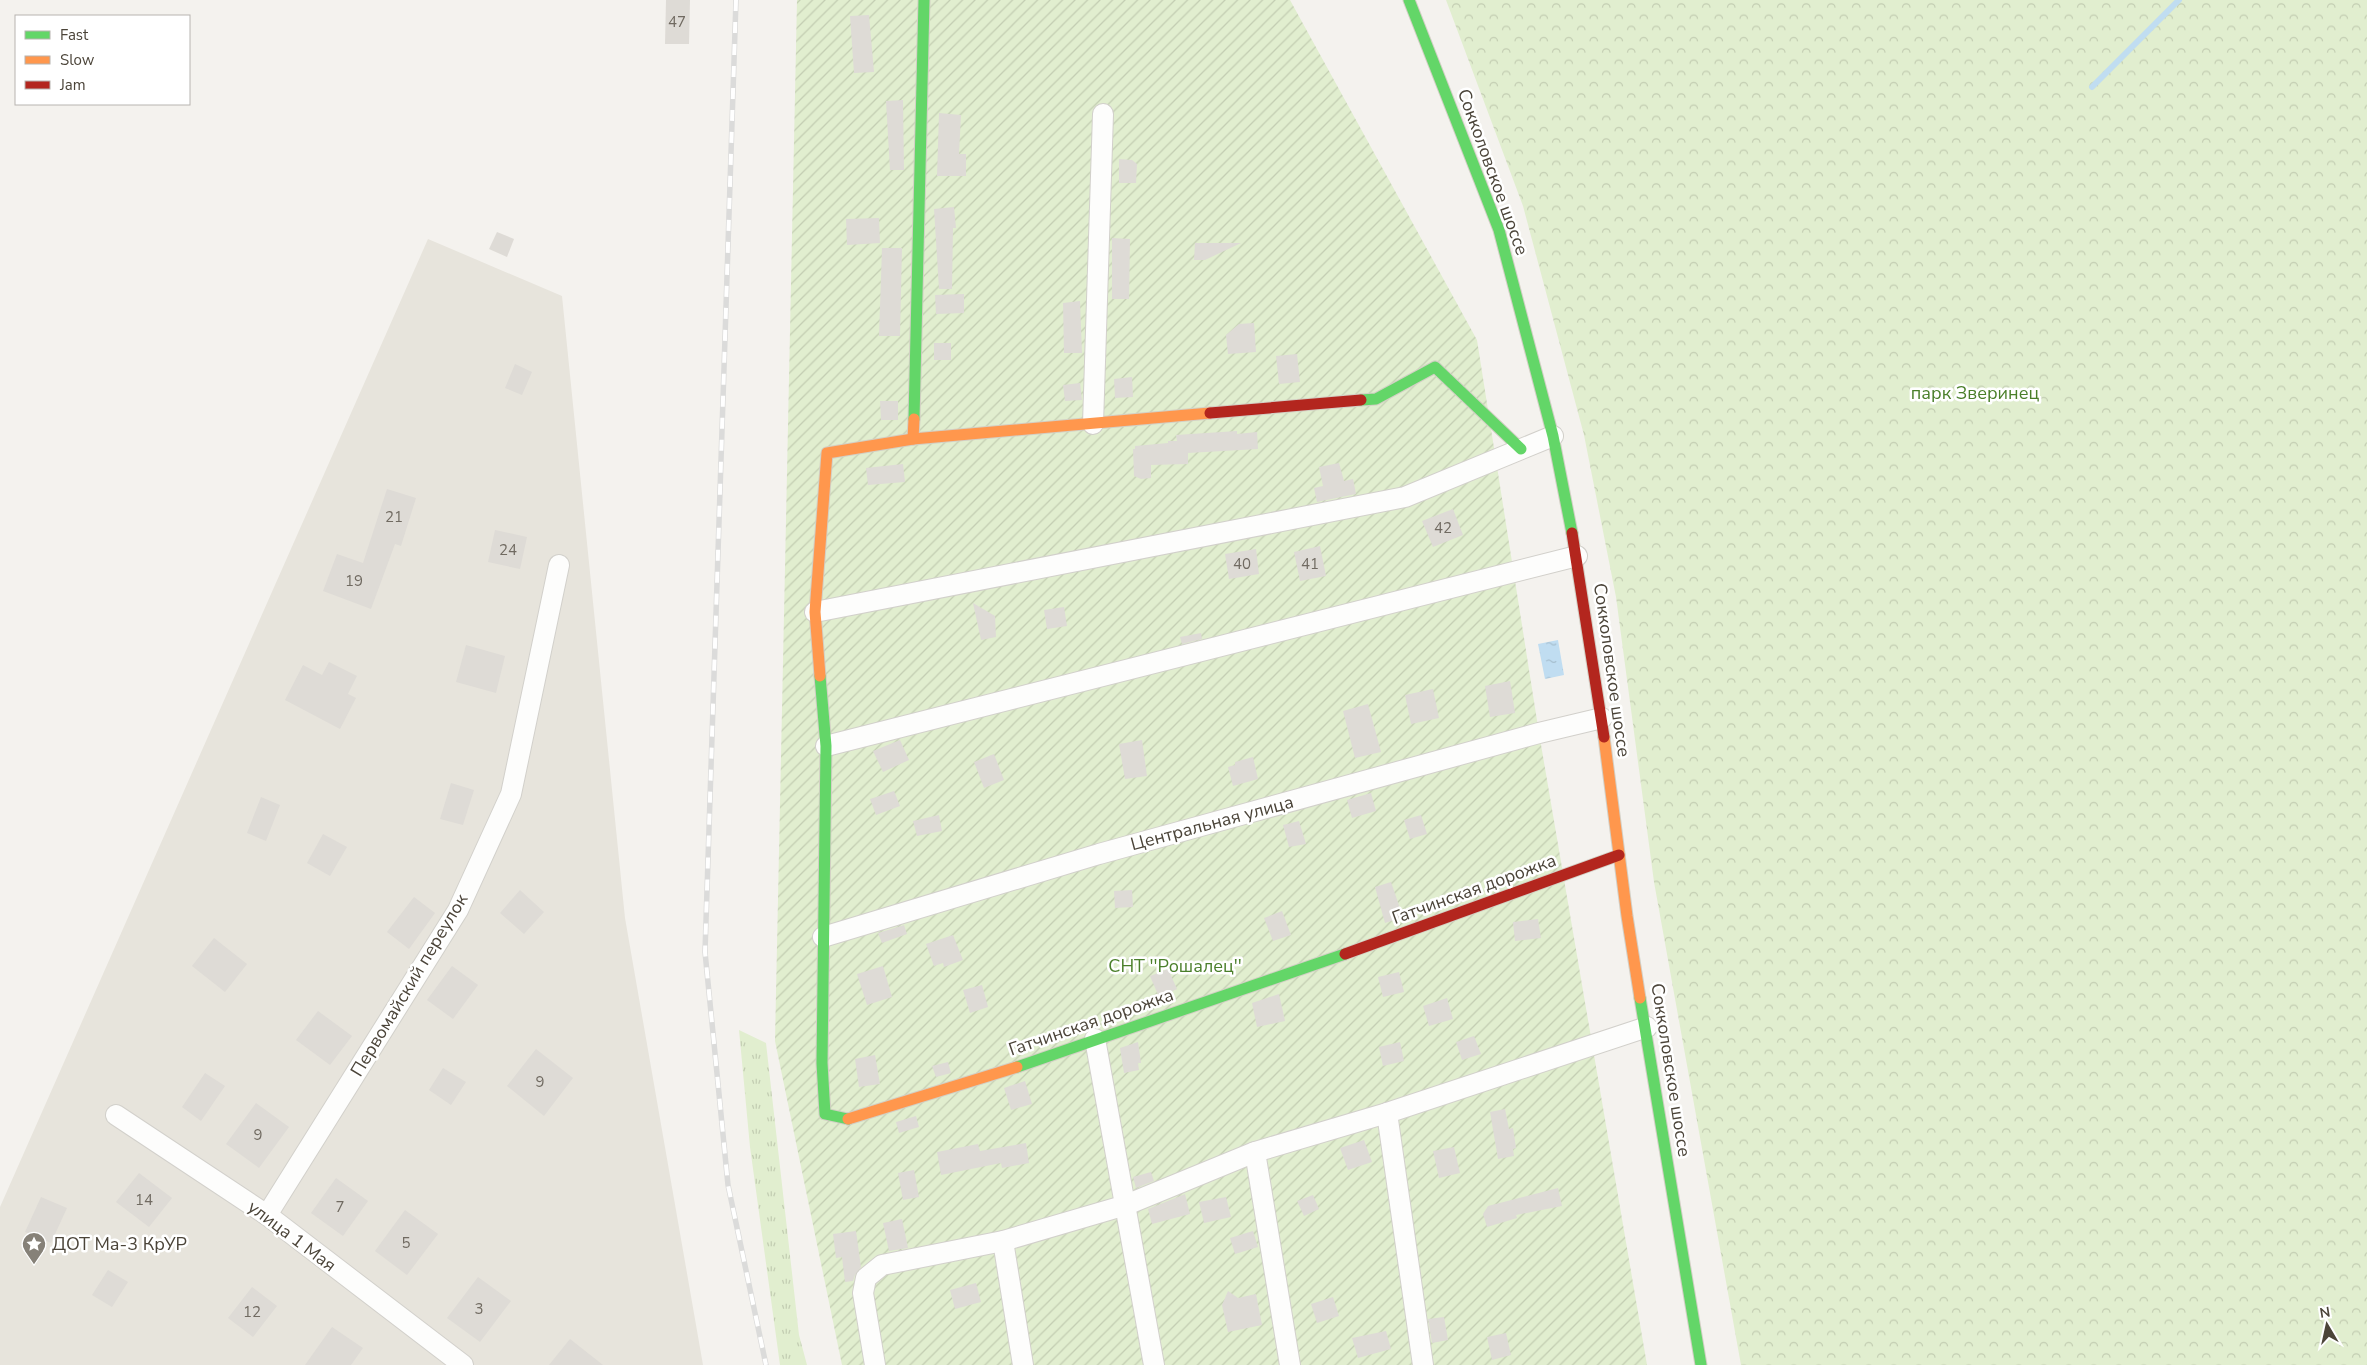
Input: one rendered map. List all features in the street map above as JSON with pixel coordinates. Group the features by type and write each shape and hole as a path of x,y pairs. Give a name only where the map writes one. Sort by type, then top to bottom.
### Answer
{"street":[{"path":"913,439 924,0"},
{"name":"Сокколовское шоссе","path":"1409,0 1499,230 1553,436 1577,556 1602,718 1619,856 1701,1365"},
{"path":"1093,424 1103,114"},
{"path":"823,937 826,746 815,612 827,453 913,439 1376,399 1435,367 1521,449"},
{"path":"815,612 1405,496 1553,436"},
{"path":"826,746 1577,556"},
{"name":"Первомайский переулок","path":"267,1216 458,910 511,794 559,565"},
{"name":"Центральная улица","path":"823,937 1099,854 1539,733 1602,718"},
{"name":"Гатчинская дорожка","path":"823,937 822,1063 825,1114 851,1120 962,1086 1358,950 1619,856"},
{"path":"875,1365 863,1294 866,1278 882,1265 1003,1241 1126,1205 1255,1152 1387,1113 1647,1027"},
{"path":"1095,1039 1154,1365"},
{"path":"1387,1113 1423,1365"},
{"name":"улица 1 Мая","path":"116,1115 267,1216 462,1365"},
{"path":"1255,1152 1290,1365"},
{"path":"1003,1241 1023,1365"}],"shaded area":[{"path":"428,239 562,296 625,918 703,1365 0,1365 0,1207"}],"green space":[{"name":"СНТ ''Рошалец''","path":"797,0 1290,0 1477,340 1539,733 1647,1365 842,1365 775,1041"},
{"name":"парк Зверинец","path":"1446,0 2367,0 2367,1365 1741,1365 1654,882 1616,597 1584,435 1523,206"},
{"path":"739,1030 766,1043 799,1335 807,1365 780,1365 750,1147"}],"water":[{"path":"1558,640 1564,675 1545,679 1538,644"}],"building":[{"path":"666,0 690,0 689,44 665,44"},
{"path":"869,15 874,72 854,73 850,16"},
{"path":"903,100 904,170 890,170 886,101"},
{"path":"939,113 961,115 959,154 966,154 966,176 937,176"},
{"path":"1119,159 1132,160 1137,164 1136,183 1119,183"},
{"path":"954,207 956,228 953,228 952,289 939,289 934,209"},
{"path":"879,218 880,243 847,245 846,219"},
{"path":"497,232 514,239 507,257 489,249"},
{"path":"1112,238 1130,239 1129,299 1112,299"},
{"path":"1195,243 1241,243 1205,260 1194,260"},
{"path":"882,248 902,248 900,336 879,336"},
{"path":"964,294 964,313 936,314 935,295"},
{"path":"1080,301 1082,353 1064,353 1063,303"},
{"path":"1254,323 1256,352 1228,354 1226,335 1239,324"},
{"path":"934,343 951,343 951,360 934,360"},
{"path":"1297,354 1300,382 1279,384 1276,356"},
{"path":"515,364 532,372 522,395 505,388"},
{"path":"1132,377 1133,397 1115,398 1114,379"},
{"path":"1080,383 1082,400 1065,401 1063,385"},
{"path":"880,401 898,401 898,420 881,420"},
{"path":"1237,431 1237,434 1257,432 1258,449 1188,453 1188,464 1151,465 1151,478 1141,479 1134,476 1133,449 1135,449 1135,446 1177,441 1176,435"},
{"path":"1339,463 1344,481 1353,479 1356,494 1317,502 1314,488 1323,486 1319,467"},
{"path":"903,464 905,482 868,485 866,468"},
{"path":"387,489 416,498 401,546 395,544 371,609 323,591 337,554 363,563"},
{"path":"1453,509 1463,535 1433,547 1422,521"},
{"path":"495,530 527,537 520,569 488,562"},
{"path":"1320,546 1326,576 1300,581 1294,552"},
{"path":"1256,549 1259,574 1229,579 1225,554"},
{"path":"973,603 995,616 996,637 981,640"},
{"path":"1064,607 1067,626 1047,629 1044,610"},
{"path":"1201,633 1202,639 1182,644 1180,637"},
{"path":"466,645 505,656 496,693 456,682"},
{"path":"329,662 357,676 348,694 356,698 340,729 285,700 303,665 322,675"},
{"path":"1510,681 1515,713 1490,717 1485,686"},
{"path":"1433,689 1439,718 1411,724 1405,695"},
{"path":"1368,704 1381,752 1355,758 1343,711"},
{"path":"900,740 909,760 883,772 873,751"},
{"path":"1142,740 1147,776 1125,779 1119,744"},
{"path":"994,754 1004,780 984,788 974,762"},
{"path":"1253,757 1258,779 1233,786 1228,767 1235,765 1235,762"},
{"path":"451,783 474,790 463,825 440,819"},
{"path":"894,791 900,806 876,815 870,799"},
{"path":"1371,793 1376,811 1352,818 1347,800"},
{"path":"261,797 280,805 266,841 247,833"},
{"path":"939,815 942,831 917,836 913,821"},
{"path":"1421,815 1427,834 1410,839 1404,820"},
{"path":"1299,821 1306,844 1289,847 1283,825"},
{"path":"323,834 347,847 330,876 307,863"},
{"path":"1391,882 1403,917 1385,923 1375,887"},
{"path":"520,890 544,912 524,934 500,913"},
{"path":"1132,890 1133,907 1115,908 1114,891"},
{"path":"414,897 435,913 409,949 387,932"},
{"path":"1282,911 1291,935 1273,941 1264,918"},
{"path":"1538,919 1541,938 1515,941 1513,922"},
{"path":"904,925 907,934 882,943 878,933"},
{"path":"953,935 963,960 944,967 943,963 934,966 926,944"},
{"path":"214,938 247,964 225,992 192,966"},
{"path":"452,966 478,985 453,1019 427,1000"},
{"path":"883,966 892,997 867,1005 857,974"},
{"path":"1168,969 1177,989 1159,997 1150,976"},
{"path":"1399,972 1404,992 1383,997 1378,977"},
{"path":"982,985 988,1007 970,1013 963,990"},
{"path":"1279,994 1285,1021 1257,1027 1252,1003"},
{"path":"1447,998 1453,1019 1429,1026 1423,1006"},
{"path":"318,1011 352,1036 330,1065 296,1040"},
{"path":"1474,1036 1481,1054 1462,1060 1456,1042"},
{"path":"1138,1042 1141,1063 1138,1063 1139,1070 1124,1073 1120,1048"},
{"path":"1400,1042 1404,1061 1383,1066 1379,1047"},
{"path":"536,1049 573,1078 544,1116 507,1086"},
{"path":"875,1055 880,1084 859,1087 855,1059"},
{"path":"948,1062 951,1073 936,1077 932,1066"},
{"path":"443,1068 466,1082 451,1105 429,1090"},
{"path":"205,1073 225,1086 201,1121 182,1107"},
{"path":"1025,1081 1032,1104 1011,1110 1004,1088"},
{"path":"256,1103 289,1127 259,1168 226,1144"},
{"path":"1505,1109 1509,1129 1513,1128 1516,1148 1513,1149 1514,1156 1498,1159 1490,1112"},
{"path":"916,1116 919,1127 899,1133 896,1122"},
{"path":"1364,1140 1372,1162 1348,1170 1340,1148"},
{"path":"1026,1143 1029,1163 1002,1168 1001,1163 941,1175 937,1152 978,1144 980,1151"},
{"path":"1454,1147 1460,1173 1439,1178 1433,1151"},
{"path":"914,1170 919,1197 903,1200 898,1173"},
{"path":"1151,1172 1154,1181 1136,1188 1133,1177"},
{"path":"139,1173 172,1198 149,1227 116,1202"},
{"path":"336,1178 368,1201 343,1236 311,1213"},
{"path":"1558,1188 1562,1206 1516,1215 1517,1218 1487,1227 1483,1214 1488,1206"},
{"path":"1185,1194 1190,1214 1152,1224 1148,1209"},
{"path":"1313,1195 1319,1209 1304,1216 1297,1201"},
{"path":"41,1197 67,1208 51,1243 25,1232"},
{"path":"1226,1197 1231,1217 1204,1223 1199,1202"},
{"path":"405,1210 438,1234 407,1275 375,1251"},
{"path":"902,1219 908,1248 889,1251 883,1223"},
{"path":"856,1231 861,1267 853,1281 845,1282 842,1257 836,1258 833,1234"},
{"path":"1253,1231 1258,1247 1235,1254 1230,1238"},
{"path":"108,1270 128,1282 112,1307 92,1295"},
{"path":"478,1277 511,1301 480,1342 447,1318"},
{"path":"976,1283 981,1302 955,1309 950,1290"},
{"path":"252,1287 277,1306 253,1337 228,1318"},
{"path":"1228,1291 1238,1298 1256,1294 1262,1325 1228,1332 1222,1305"},
{"path":"1333,1297 1339,1316 1317,1323 1311,1304"},
{"path":"1444,1317 1448,1340 1432,1343 1428,1319"},
{"path":"332,1327 363,1348 351,1365 305,1365"},
{"path":"1386,1331 1391,1349 1358,1358 1352,1338"},
{"path":"1506,1333 1511,1355 1492,1360 1487,1337"},
{"path":"570,1339 603,1365 549,1365"}],"waterway":[{"path":"2092,87 2179,0"}],"railway":[{"path":"736,0 705,952 728,1185 766,1365"}],"traffic: fast":[{"path":"914,419 924,0"},
{"path":"1409,0 1499,230 1553,436 1572,533"},
{"path":"1361,400 1376,399 1435,367 1521,449"},
{"path":"820,676 826,746 822,1063 825,1114 848,1119"},
{"path":"1017,1067 1345,954"},
{"path":"1640,998 1701,1365"}],"traffic: slow":[{"path":"914,419 913,439 1210,413"},
{"path":"820,676 815,612 827,453 913,439"},
{"path":"1604,737 1627,916 1640,998"},
{"path":"848,1119 1017,1067"}],"traffic: jam":[{"path":"1210,413 1361,400"},
{"path":"1572,533 1604,737"},
{"path":"1345,954 1619,855"}],"place":[{"name":"ДОТ Ма-3 КрУР","path":"34,1265"}]}
